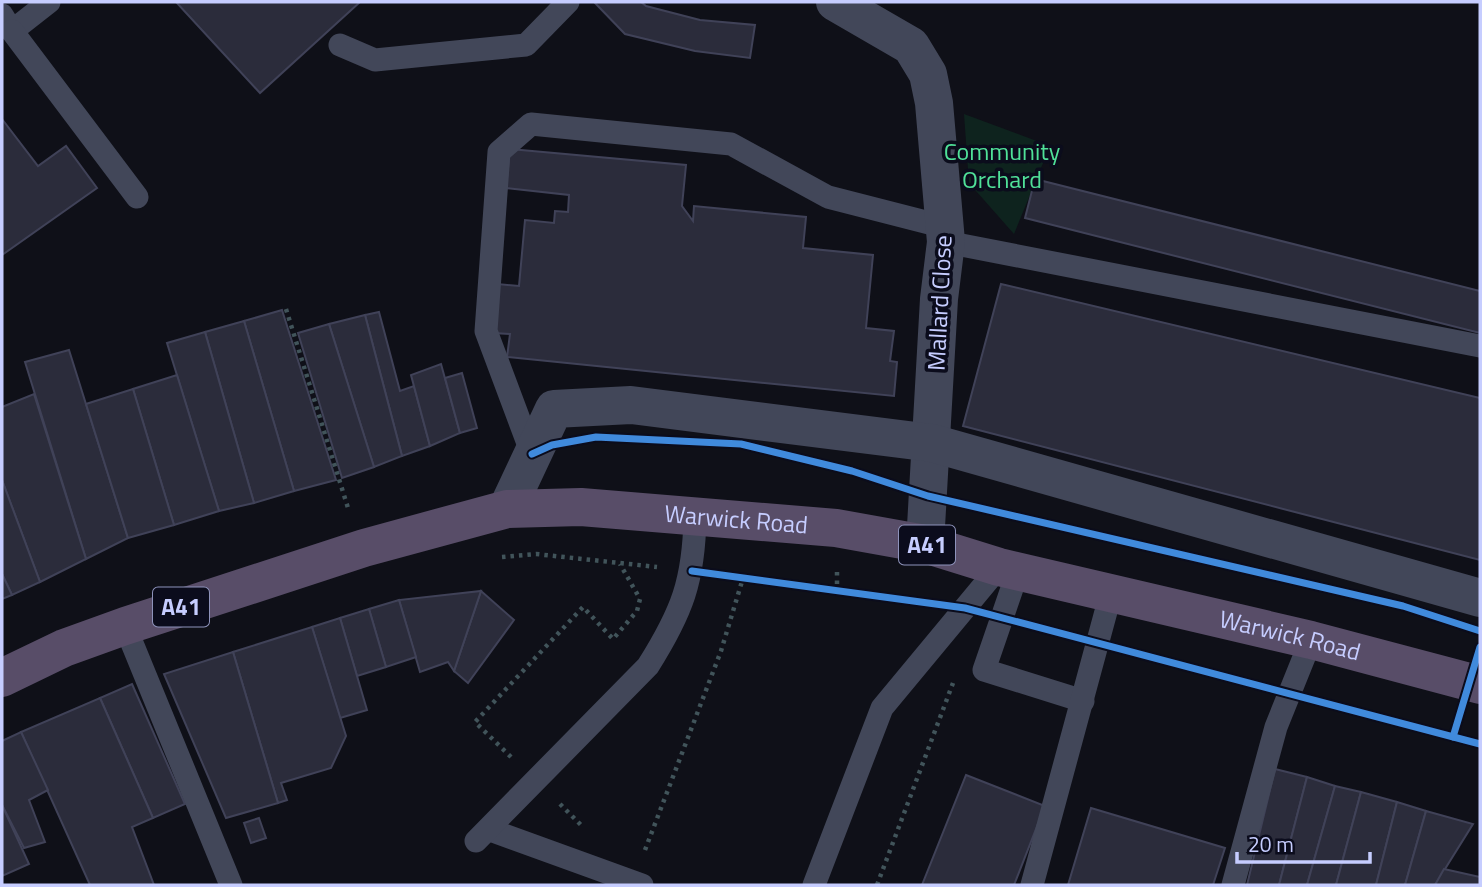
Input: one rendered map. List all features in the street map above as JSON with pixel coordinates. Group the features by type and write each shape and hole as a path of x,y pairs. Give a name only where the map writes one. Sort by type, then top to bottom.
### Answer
{"highway":[{"name":"Warwick Road","path":"2,678 64,648 125,626 364,548 507,509 581,507 836,528 925,544 1009,569 1311,640 1480,685"}],"street":[{"name":"Mallard Close","path":"835,2 911,46 928,74 934,103 946,235 939,299 925,544"},
{"path":"507,509 554,409 631,405 932,443 1480,598"}],"lane":[{"path":"49,2 7,23 137,197"},
{"path":"340,45 375,60 526,45 568,2"},
{"path":"532,454 486,331 499,152 531,124 731,144 828,197 946,235 1480,346"},
{"path":"642,885 483,835 648,666 669,632 692,571 695,516"},
{"path":"1009,569 984,670 1083,701"},
{"path":"814,885 882,708 1009,569"},
{"path":"1032,885 1111,593"},
{"path":"125,626 231,885"},
{"path":"1233,885 1276,727 1311,640"}],"path":[{"path":"286,309 364,548"},
{"path":"536,782 475,722 583,607 613,639 636,611 640,599 619,564"},
{"path":"642,860 721,651 743,578"},
{"path":"877,885 955,678"}],"green space":[{"name":"Community Orchard","path":"964,114 1050,146 1014,234 969,183"}],"building":[{"path":"176,2 360,2 260,93"},
{"path":"594,2 641,2 646,6 700,20 755,25 750,58 695,51 625,34"},
{"path":"2,119 38,166 66,146 97,188 2,255"},
{"path":"510,149 686,165 682,206 693,221 694,206 806,217 803,248 873,255 866,328 894,331 890,361 897,362 894,396 507,357 510,334 493,333 498,284 519,286 525,220 554,223 555,211 568,212 569,195 506,188"},
{"path":"1035,179 1480,291 1480,333 1025,218"},
{"path":"1001,284 1480,398 1480,560 963,426"},
{"path":"282,310 336,480 294,491 244,321"},
{"path":"379,312 400,391 414,386 430,446 402,456 365,315"},
{"path":"365,315 402,456 374,467 329,324"},
{"path":"244,321 294,491 254,503 205,332"},
{"path":"329,324 374,467 342,478 298,333"},
{"path":"205,332 254,503 219,511 167,343"},
{"path":"69,350 128,538 86,559 25,362"},
{"path":"441,364 460,433 430,446 411,375"},
{"path":"462,373 477,428 460,433 445,378"},
{"path":"177,375 219,511 174,525 133,389"},
{"path":"133,389 174,525 128,538 86,404"},
{"path":"34,394 86,559 40,582 2,480 2,407"},
{"path":"2,480 40,582 12,595 2,574"},
{"path":"2,574 12,595 2,599"},
{"path":"481,591 514,620 468,683 454,671"},
{"path":"481,591 454,671 448,662 420,672 399,600"},
{"path":"399,600 416,657 386,667 369,609"},
{"path":"369,609 386,667 357,676 340,618"},
{"path":"340,618 367,710 340,718 312,627"},
{"path":"312,627 346,736 331,768 281,783 287,800 278,803 233,652"},
{"path":"233,652 278,803 226,818 164,674"},
{"path":"132,684 185,804 153,818 100,698"},
{"path":"100,698 153,818 132,827 154,885 90,885 21,732"},
{"path":"21,732 48,790 29,800 45,842 24,848 2,805 2,741"},
{"path":"1275,769 1307,777 1279,885 1247,885"},
{"path":"966,775 1045,806 1014,885 922,885"},
{"path":"1307,777 1335,786 1307,885 1279,885"},
{"path":"1335,786 1361,792 1336,885 1307,885"},
{"path":"1361,792 1397,802 1376,885 1336,885"},
{"path":"1397,802 1426,811 1405,885 1376,885"},
{"path":"2,805 29,864 2,876"},
{"path":"1091,808 1225,848 1213,885 1068,885"},
{"path":"1426,811 1473,824 1435,885 1405,885"},
{"path":"259,818 266,838 251,843 244,823"},
{"path":"1444,869 1480,877 1480,885 1435,885"}],"cycle path":[{"path":"532,454 552,445 596,437 741,444 852,471 928,496 1403,606 1480,631"},
{"path":"692,571 965,608 1480,744"},
{"path":"1453,737 1480,647"}]}
